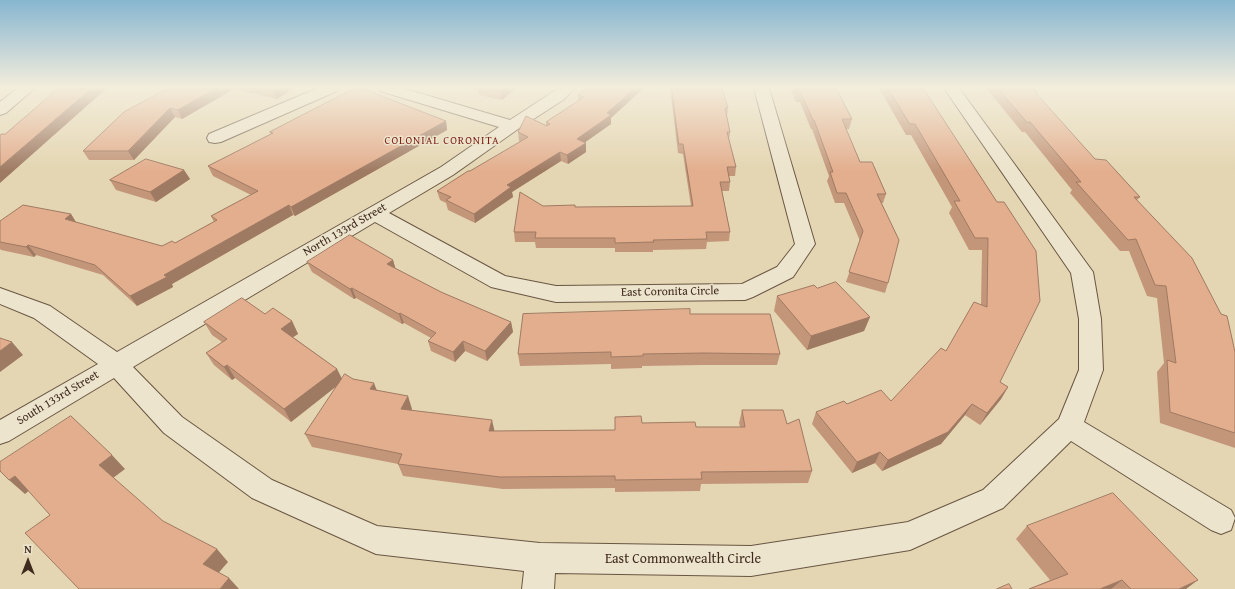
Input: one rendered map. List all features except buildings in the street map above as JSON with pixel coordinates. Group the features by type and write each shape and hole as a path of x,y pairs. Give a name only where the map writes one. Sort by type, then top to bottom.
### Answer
{"street":[{"path":"215,138 268,115"},
{"path":"477,115 512,126"},
{"name":"North 133rd Street","path":"116,364 447,171 529,115"},
{"name":"East Coronita Circle","path":"374,213 499,282 556,294 745,292 784,272 805,244 769,115"},
{"name":"East Commonwealth Circle","path":"0,296 42,312 116,364 173,425 262,489 376,540 540,558 751,561 910,536 993,500 1069,426 1091,370 1090,320 1082,272 971,115"},
{"name":"South 133rd Street","path":"0,433 116,364"},
{"path":"1069,426 1221,520"},
{"path":"538,589 540,558"}],"district":[{"name":"COLONIAL CORONITA","path":"442,141"}]}
